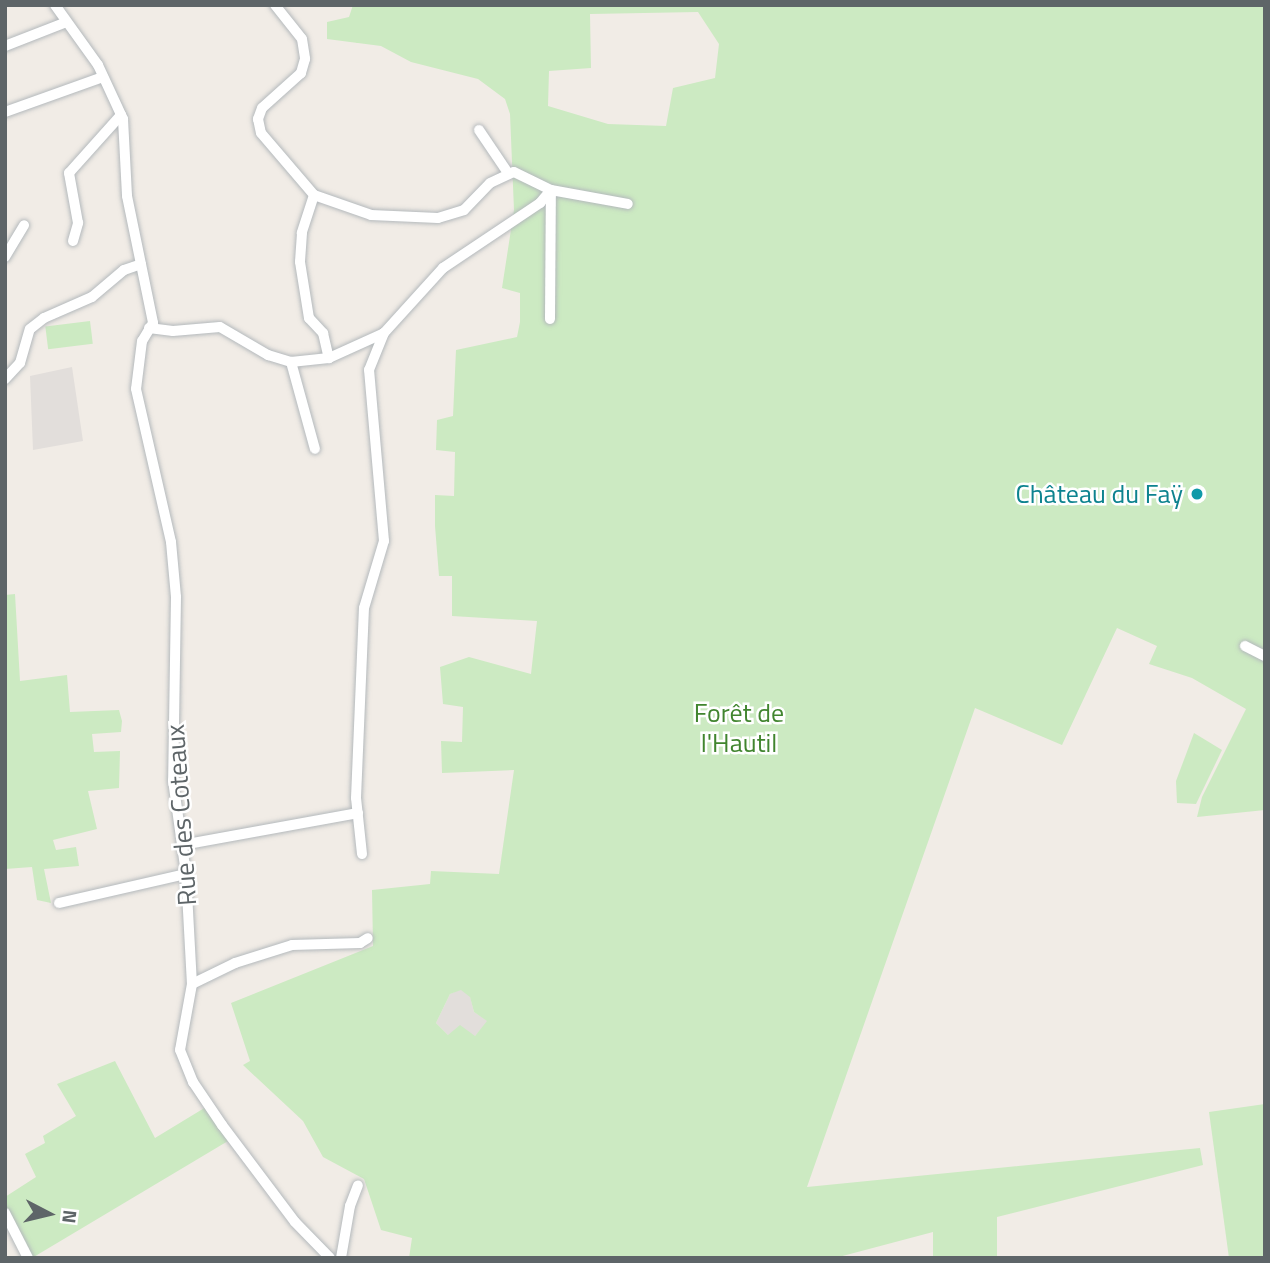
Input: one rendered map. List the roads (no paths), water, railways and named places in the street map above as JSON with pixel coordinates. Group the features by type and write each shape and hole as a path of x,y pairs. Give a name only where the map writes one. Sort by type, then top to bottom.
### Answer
{"street":[{"name":"Rue des Coteaux","path":"55,5 64,23 103,77 126,131 127,196 153,323 141,346 136,389 172,556 176,597 173,780 186,874 191,984 180,1032 188,1072 259,1176 330,1258"},
{"path":"275,5 302,39 304,67 262,108 258,119 261,134 314,195 362,213 446,217 464,209 490,183 508,173 531,177 551,190 628,204"},
{"path":"5,46 64,23"},
{"path":"5,112 103,77"},
{"path":"73,241 78,223 69,173 121,115"},
{"path":"478,130 508,173"},
{"path":"550,319 551,190"},
{"path":"362,854 358,813 364,608 384,541 369,370 384,333 443,268 540,203 551,190"},
{"path":"314,195 302,233 300,262 309,318 323,333 329,358"},
{"path":"5,257 24,225"},
{"path":"5,379 20,363 26,340 37,324 92,297 124,270 141,264"},
{"path":"149,328 173,331 220,327 291,362 329,358 384,333"},
{"path":"291,362 315,449"},
{"path":"1245,646 1265,656"},
{"path":"182,845 358,813"},
{"path":"58,903 186,874"},
{"path":"191,984 235,963 292,945 360,943 368,938"},
{"path":"341,1258 358,1185"},
{"path":"5,1213 28,1258"}],"place":[{"name":"Château du Faÿ","path":"1197,494"}],"park label":[{"name":"Forêt de l'Hautil","path":"739,728"}]}
